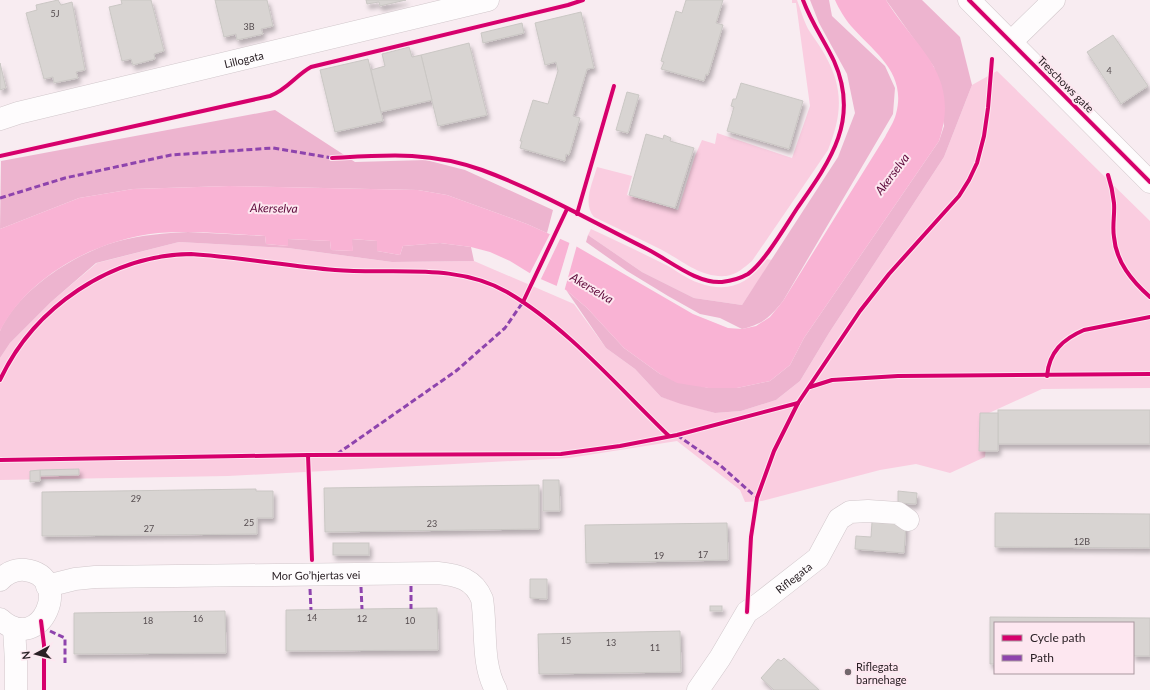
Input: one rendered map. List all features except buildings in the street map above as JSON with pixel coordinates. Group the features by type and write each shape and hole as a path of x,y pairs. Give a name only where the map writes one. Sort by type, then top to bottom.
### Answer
{"street":[{"name":"Lillogata","path":"0,119 18,112 488,0"},
{"name":"Treschows gate","path":"969,0 1150,182"},
{"path":"1011,42 1054,0"},
{"name":"Riflegata","path":"698,690 720,658 747,612 818,558 839,519 850,512 868,511 898,513 908,520"},
{"path":"0,580 11,572 28,571 43,579 50,595 50,605 47,614 33,626 24,628 7,623 16,662 16,690"},
{"name":"Mor Go’hjertas vei","path":"47,586 75,579 94,577 438,573 454,575 472,583 479,590 482,599 488,668 491,681 496,690"}],"shaded area":[{"path":"792,0 797,0 804,21 831,67 838,91 838,114 833,137 828,150 752,261 740,270 726,276 717,276 700,272 662,250 594,217 589,205 589,199 591,186 597,167 632,176 627,195 678,210 695,156 702,140 715,144 717,133 792,158 810,106 796,3 792,3"},
{"path":"810,0 829,0 832,16 885,66 895,88 893,114 783,301 766,319 755,325 742,329 720,318 700,314 627,271 586,242 588,235 642,272 694,298 742,305 838,157 855,113 847,74 819,23"},
{"path":"886,0 922,0 960,37 972,85 944,157 829,333 800,381 776,400 741,411 715,413 661,397 635,369 606,348 566,290 587,308 624,348 660,374 708,388 737,388 770,381 790,365 804,338 939,141 944,126 934,67"},
{"path":"997,71 1150,221 1150,388 1042,389 989,413 985,457 950,473 916,464 880,470 762,501 745,502 740,490 677,441 569,458 228,476 0,480 0,358 10,343 51,302 97,263 179,242 288,248 392,262 474,261 574,304 606,348 635,369 661,397 715,413 741,411 776,400 800,381 829,333 944,157 972,85"},
{"path":"275,110 355,162 426,160 465,170 553,210 547,233 527,224 447,195 418,190 229,186 133,189 79,198 0,229 1,161"},
{"path":"591,229 668,266 690,279 710,286 729,287 738,284 753,274 767,259 772,260 742,305 694,298 642,272 588,235"},
{"path":"188,232 265,236 266,244 288,246 288,239 330,241 331,250 353,251 351,239 377,241 377,251 400,255 403,246 440,243 471,247 474,261 392,262 288,248 179,242 96,263 51,302 10,343 0,358 0,331 9,315 31,291 58,269 88,252 119,241 136,237"}],"water":[{"name":"Akerselva","path":"835,0 886,0 922,49 940,80 944,98 944,118 939,141 804,338 790,365 770,381 737,388 708,388 677,383 660,374 624,348 587,308 566,290 536,277 510,261 490,252 471,247 440,243 403,246 400,255 377,251 377,241 352,239 353,251 331,250 330,241 288,239 288,246 266,244 265,236 225,233 171,232 135,237 111,243 88,252 46,277 28,293 13,311 0,331 0,229 79,198 133,189 229,186 418,190 447,195 527,224 574,245 693,314 728,328 742,329 756,326 770,317 783,301 885,137 896,114 898,100 897,87 893,75 879,55 842,14"}],"pier":[{"path":"551,232 561,237 540,281 529,275"},
{"path":"570,241 577,245 564,292 556,288"}],"marked path":[{"path":"0,198 65,178 171,155 273,148 332,158"},
{"path":"337,454 456,371 505,328 523,302"},
{"path":"677,435 721,466 757,498"},
{"path":"411,586 411,609"},
{"path":"361,587 362,609"},
{"path":"310,589 311,610"},
{"path":"50,631 65,638 65,663"}],"cycle path":[{"path":"0,156 270,96 281,90 311,67 568,5 583,0"},
{"path":"332,158 389,155 425,157 463,164 503,178 566,207 647,249 693,275 713,282 722,282 739,278 748,274 761,261 810,190 831,155 843,120 844,102 841,82 834,61 803,0"},
{"path":"969,0 1150,182"},
{"path":"747,612 751,537 757,498 774,451 798,403 860,311 889,274 959,196 969,180 977,163 984,136 992,59"},
{"path":"577,214 614,86"},
{"path":"1108,175 1114,199 1113,233 1118,255 1131,278 1150,297"},
{"path":"523,302 567,209"},
{"path":"0,380 15,354 33,330 54,308 78,290 104,275 132,264 161,257 191,254 335,270 445,273 487,283 507,292 529,306 550,322 592,359 669,436"},
{"path":"1047,376 1051,360 1058,347 1076,334 1084,330 1150,317"},
{"path":"810,387 832,380 898,376 1150,374"},
{"path":"0,460 308,455 561,454 620,446 677,435 798,403"},
{"path":"308,455 312,560"},
{"path":"41,621 44,645 44,690"}],"place":[{"name":"Riflegata barnehage","path":"848,672"}]}
